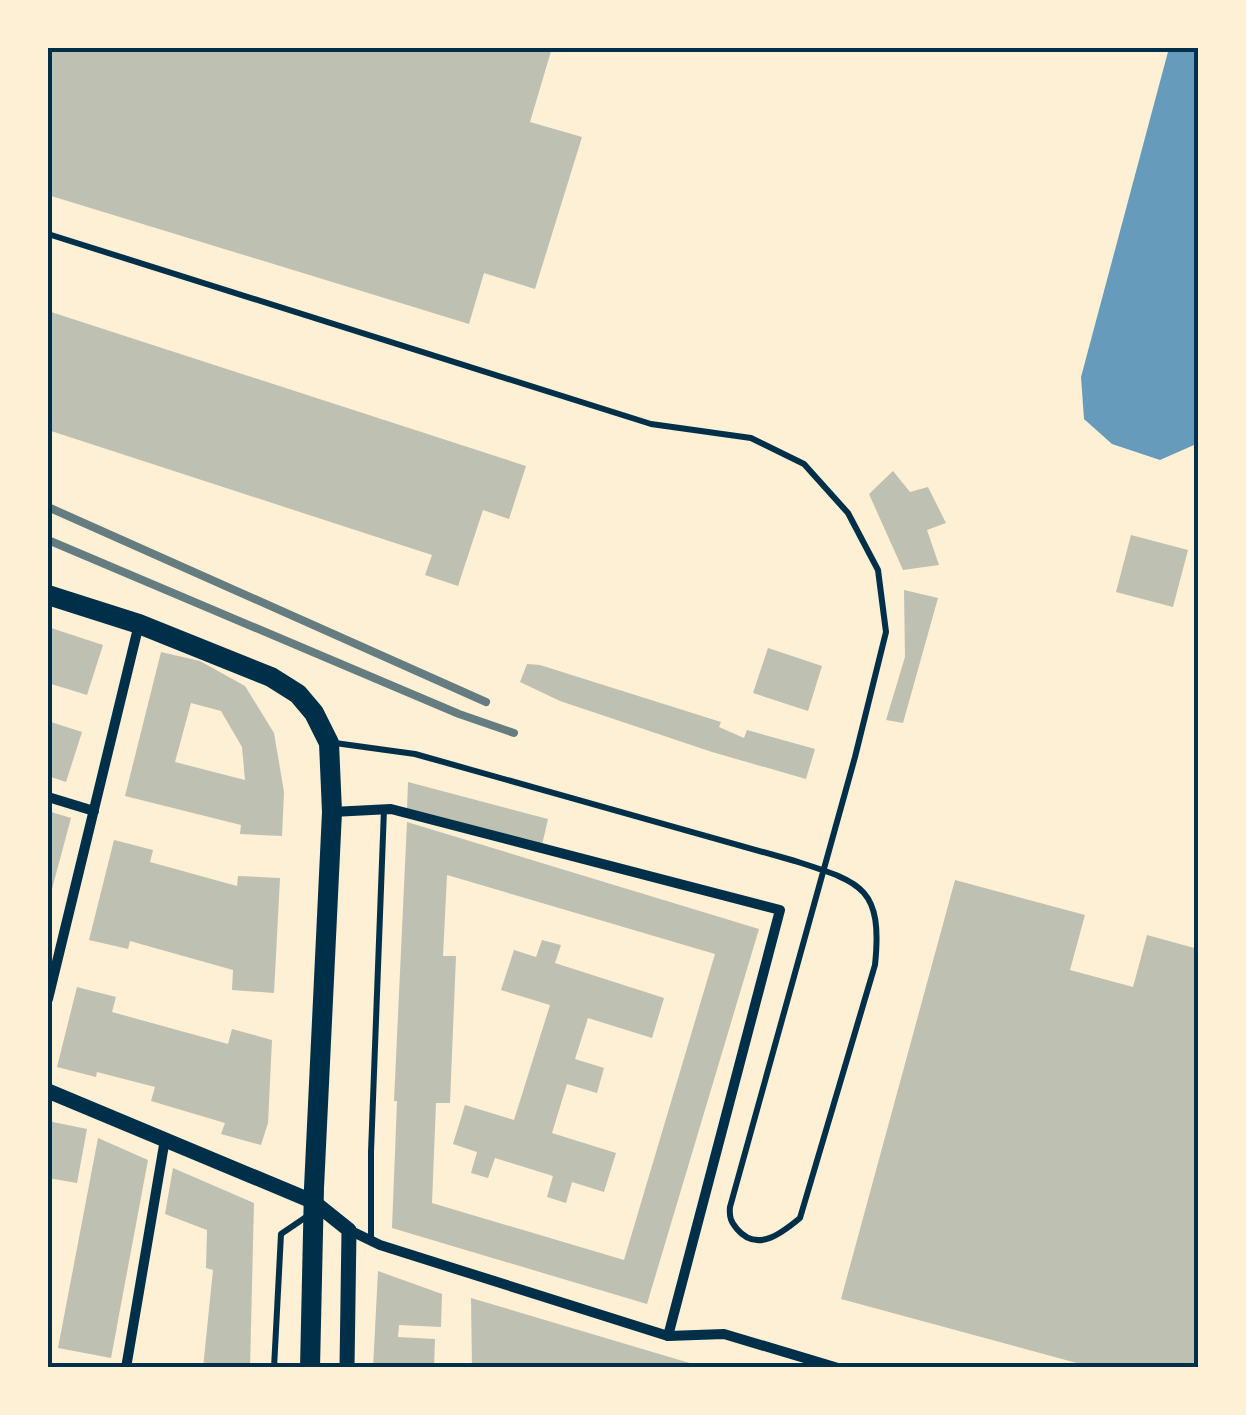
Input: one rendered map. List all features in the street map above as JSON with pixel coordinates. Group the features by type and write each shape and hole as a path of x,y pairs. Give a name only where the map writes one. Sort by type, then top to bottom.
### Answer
{"main road":[{"path":"48,595 140,624 271,676 298,694 314,713 329,743 332,812 310,1368"}],"street":[{"path":"48,999 140,624"},
{"path":"48,797 94,810"},
{"path":"332,812 384,809 780,910 668,1336"},
{"path":"48,1091 314,1207 372,1240 668,1336 724,1334 838,1368"},
{"path":"126,1368 165,1139"},
{"path":"348,1368 349,1230"}],"lane":[{"path":"48,234 651,424 751,438 804,464 848,513 878,570 886,632 854,757 800,948 730,1208 733,1224 752,1240 767,1240 800,1218 876,964 878,935 866,894 848,878 453,764 414,754 329,743"},
{"path":"372,1240 370,1152 384,809"},
{"path":"274,1368 281,1234 314,1207"}],"water":[{"path":"1169,48 1198,48 1198,439 1194,445 1160,460 1112,444 1084,419 1081,377"}],"building":[{"path":"48,48 552,48 530,122 582,137 535,289 484,273 469,324 48,195"},
{"path":"48,311 526,466 509,519 483,510 458,586 425,575 432,555 48,430"},
{"path":"893,471 910,492 928,487 946,523 927,530 939,565 903,570 869,494"},
{"path":"1131,535 1188,550 1173,607 1116,592"},
{"path":"904,590 938,598 903,723 886,720 905,657"},
{"path":"48,627 103,645 87,695 48,683"},
{"path":"768,648 822,666 808,711 753,693"},
{"path":"161,652 200,661 245,686 274,733 284,792 282,836 240,834 241,825 125,796","holes":["191,703 221,711 242,747 245,780 175,762"]},
{"path":"527,664 721,722 719,727 744,738 747,730 815,749 806,779 560,701 520,682"},
{"path":"48,721 82,732 66,782 48,776"},
{"path":"408,782 548,819 542,845 407,811"},
{"path":"48,811 71,818 49,900 48,900"},
{"path":"407,822 759,929 647,1304 392,1228","holes":["447,875 715,954 624,1260 432,1203 436,1103 450,1103 456,956 443,956"]},
{"path":"114,840 153,850 150,862 237,886 238,876 280,878 274,993 232,990 233,970 130,941 128,949 89,940"},
{"path":"955,880 1085,915 1070,970 1133,987 1147,935 1198,949 1198,1368 1095,1368 841,1299"},
{"path":"542,940 561,945 555,963 664,998 652,1038 588,1018 575,1059 604,1068 597,1093 567,1084 552,1133 616,1153 604,1192 572,1182 566,1203 547,1197 553,1176 495,1158 488,1178 471,1173 477,1152 453,1144 465,1105 514,1120 550,1005 501,990 514,950 536,957"},
{"path":"77,987 116,997 112,1012 228,1044 232,1029 272,1040 268,1123 261,1145 221,1134 225,1123 151,1101 155,1087 97,1072 96,1077 57,1067"},
{"path":"48,1121 87,1129 77,1183 48,1178"},
{"path":"98,1138 148,1160 111,1358 58,1348"},
{"path":"173,1168 254,1203 250,1368 203,1368 213,1270 206,1268 207,1230 165,1214"},
{"path":"378,1271 442,1294 441,1327 399,1325 398,1337 435,1339 434,1368 373,1368"},
{"path":"471,1298 703,1367 703,1368 472,1368"}],"railway":[{"path":"48,507 486,702"},
{"path":"48,540 459,714 514,733"}]}
